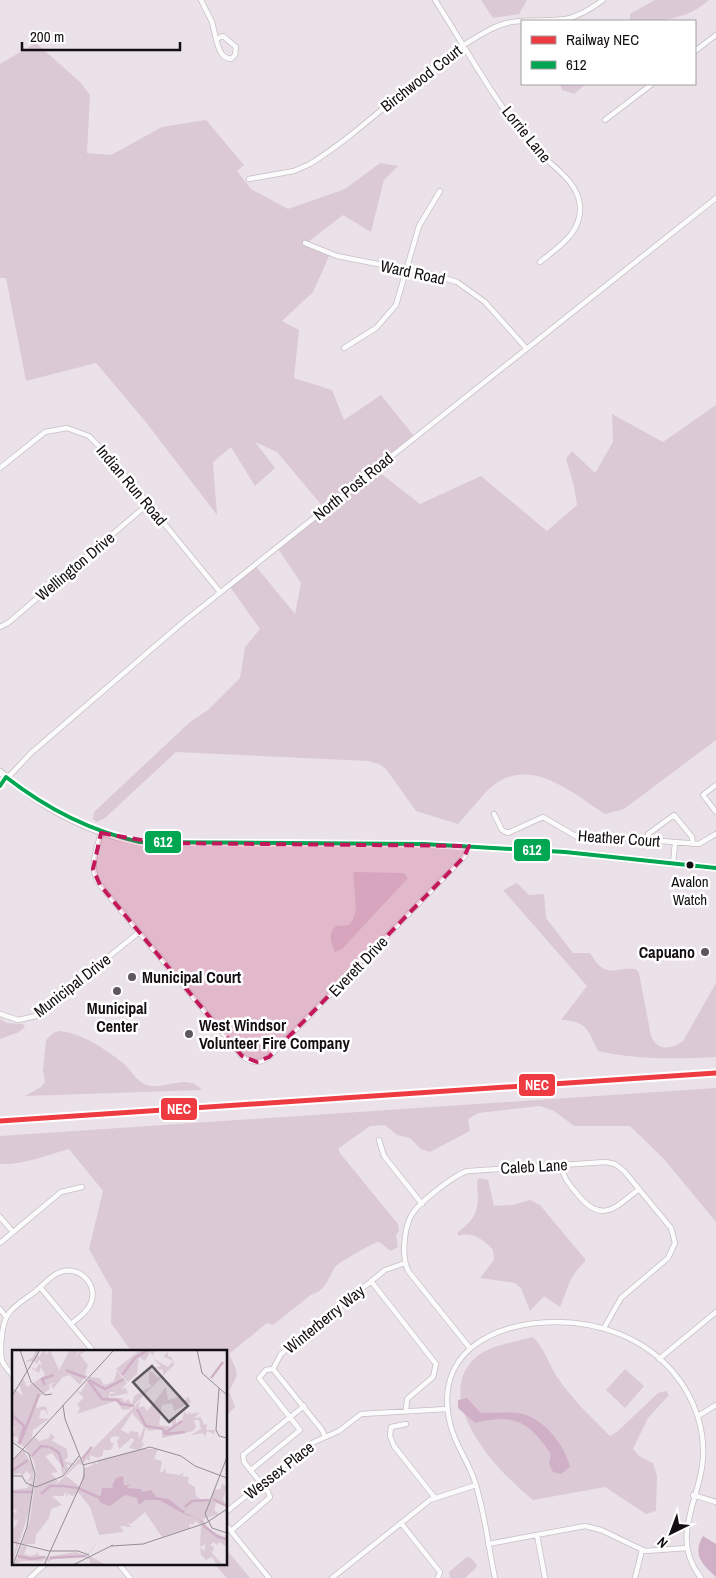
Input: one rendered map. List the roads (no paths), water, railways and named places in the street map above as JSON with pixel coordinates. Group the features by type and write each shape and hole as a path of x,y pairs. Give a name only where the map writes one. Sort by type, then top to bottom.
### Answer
{"street":[{"path":"201,0 212,22 216,39 222,55 228,59 233,58 236,50 234,44 223,36 216,39"},
{"name":"Lorrie Lane","path":"435,0 519,128 536,150 571,183 579,197 580,212 572,233 540,262"},
{"name":"Birchwood Court","path":"521,20 566,18 586,12 603,0"},
{"name":"Birchwood Court","path":"249,180 294,171 310,164 464,44 503,24 521,20"},
{"path":"696,50 716,35"},
{"path":"605,120 651,85"},
{"path":"344,348 376,328 390,314 400,297 419,226 440,191"},
{"name":"North Post Road","path":"0,786 6,777 84,705 220,592 716,198"},
{"name":"Ward Road","path":"306,243 337,256 446,278 468,288 485,302 526,348"},
{"name":"Indian Run Road","path":"0,468 45,432 61,428 75,429 95,440 220,592"},
{"name":"Wellington Drive","path":"0,627 8,623 148,504"},
{"path":"0,772 56,814 101,833 132,840 159,843 392,843 469,846 565,852 716,868"},
{"path":"716,785 703,795 716,812"},
{"name":"Heather Court","path":"494,814 502,830 508,833 544,817 579,838 598,836 693,844"},
{"path":"647,840 648,834 674,815 692,837 693,844 703,843 716,834"},
{"name":"Everett Drive","path":"101,833 93,865 94,876 138,933 242,1056 251,1061 262,1061 466,855 469,846"},
{"path":"672,864 675,843"},
{"name":"Municipal Drive","path":"0,1014 18,1020 36,1016 138,933"},
{"path":"379,1140 384,1156 422,1204"},
{"name":"Caleb Lane","path":"405,1263 408,1224 413,1212 458,1175 467,1171 613,1164 622,1169 672,1230 674,1247 668,1258 622,1297 604,1328"},
{"path":"562,1165 567,1181 586,1204 597,1210 615,1208 638,1189"},
{"path":"0,1243 61,1192 82,1187"},
{"path":"0,1217 13,1232"},
{"path":"405,1263 409,1272 469,1347"},
{"name":"Winterberry Way","path":"325,1436 304,1406 273,1369 281,1354 371,1281 388,1268 405,1263"},
{"path":"12,1375 1,1364 0,1352 6,1317 54,1275 64,1271 76,1271 86,1278 93,1291 91,1303 86,1311 71,1324"},
{"path":"371,1281 434,1359 436,1365 432,1378 406,1400 406,1411"},
{"path":"40,1287 92,1350"},
{"path":"0,1309 6,1317"},
{"path":"660,1359 716,1312"},
{"path":"0,1318 4,1323"},
{"path":"494,1578 476,1485 453,1435 447,1408 448,1393 454,1368 469,1347 496,1334 534,1323 569,1322 604,1328 634,1340 660,1359 682,1384 698,1416 703,1442 703,1458 688,1521 687,1548 692,1566 701,1578"},
{"path":"251,1470 300,1431 291,1416 260,1378 265,1371 273,1369"},
{"path":"698,1416 716,1405"},
{"path":"230,1530 269,1500 269,1493 243,1461 244,1454 304,1406"},
{"name":"Wessex Place","path":"228,1510 312,1442 340,1431 362,1414 447,1408"},
{"path":"406,1424 392,1427 392,1442 435,1498"},
{"path":"332,1578 400,1523 435,1498 476,1485"},
{"path":"694,1495 716,1502"},
{"path":"400,1523 440,1571 438,1578"},
{"path":"488,1544 577,1526 591,1527 642,1550 657,1552 687,1548"},
{"path":"228,1528 269,1578"},
{"path":"537,1534 545,1578"},
{"path":"635,1578 642,1550"},
{"path":"30,1578 43,1566"},
{"path":"120,1566 127,1577"}],"rail line":[{"name":"NEC","path":"0,1121 716,1073"}],"place":[{"name":"Avalon Watch","path":"690,865"},
{"name":"Capuano","path":"705,952"},
{"name":"Municipal Court","path":"132,977"},
{"name":"Municipal Center","path":"117,991"},
{"name":"West Windsor Volunteer Fire Company","path":"189,1034"}]}
